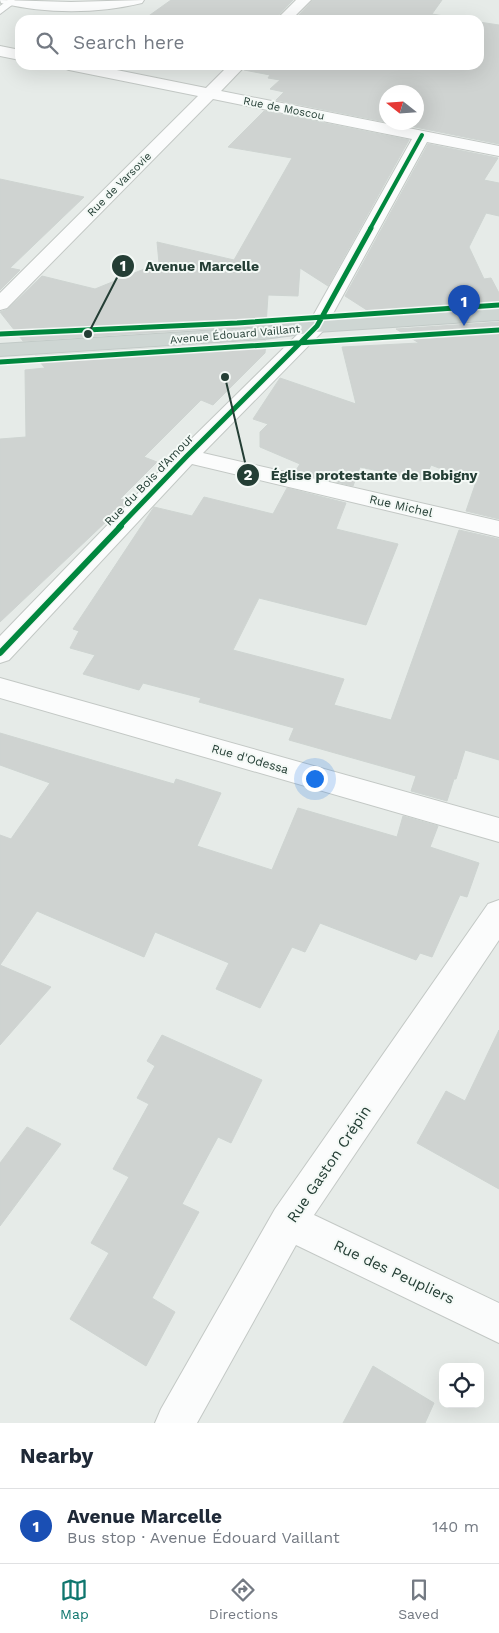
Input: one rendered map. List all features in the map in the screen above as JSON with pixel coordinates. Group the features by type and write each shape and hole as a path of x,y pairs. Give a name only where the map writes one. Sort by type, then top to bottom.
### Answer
{"main road":[{"name":"Avenue Édouard Vaillant","path":"0,350 264,333 317,326 499,314"}],"street":[{"path":"6,4 97,5 137,0"},
{"path":"288,15 304,0"},
{"path":"0,51 15,54"},
{"name":"Rue de Moscou","path":"93,70 499,151"},
{"name":"Rue de Varsovie","path":"0,304 233,70"},
{"name":"Rue du Bois d'Amour","path":"0,653 186,456 317,326 422,135"},
{"name":"Rue Michel","path":"186,456 499,529"},
{"name":"Rue d'Odessa","path":"0,688 499,830"},
{"name":"Rue Gaston Crépin","path":"175,1423 288,1222 499,914"},
{"name":"Rue des Peupliers","path":"288,1222 499,1322"}],"building":[{"path":"171,0 293,0 279,15 150,15"},
{"path":"313,0 442,0 432,14 438,15 299,15"},
{"path":"484,23 499,25 499,144 424,129 424,85 379,85 379,121 276,100 284,92 270,89 280,80 268,78 270,75 244,70 484,70"},
{"path":"264,111 409,140 328,286 300,268 298,296 268,295 266,325 23,341 0,312 8,309 42,276 95,289 159,263 157,242 234,260 292,158 228,147"},
{"path":"428,144 498,158 484,180 499,183 499,216 486,213 469,247 484,279 491,278 499,293 499,306 373,314 345,296"},
{"path":"0,179 84,197 10,268 20,270 0,290"},
{"path":"499,322 499,519 466,511 476,482 431,465 424,481 360,467 353,486 295,472 300,464 260,447 260,432 268,424 253,419 280,378 356,404 342,347 419,343 396,329"},
{"path":"266,341 265,353 213,405 201,400 144,457 157,462 120,499 128,501 0,622 0,439 26,437 25,370 45,368 35,356"},
{"path":"287,488 346,503 336,529 398,544 366,625 259,598 233,650 344,679 334,705 391,720 459,530 499,539 499,760 465,750 447,801 411,791 416,776 289,740 294,728 199,702 201,698 143,683 139,690 83,674 95,655 70,648 79,631 73,629 154,507 192,516 204,497 273,514"},
{"path":"0,733 174,784 176,779 221,793 197,846 272,870 298,808 397,837 403,816 438,826 430,847 479,863 467,897 460,895 432,957 420,953 416,960 320,923 305,952 292,947 260,1008 216,989 229,963 155,932 144,957 37,911 0,965 0,835 11,839 50,783 0,765"},
{"path":"0,965 51,987 0,1045"},
{"path":"499,1030 499,1189 417,1143 446,1091 465,1101"},
{"path":"162,1035 262,1080 231,1143 218,1137 182,1204 199,1212 152,1298 175,1312 146,1366 70,1319 109,1253 91,1243 129,1177 113,1169 149,1104 137,1098 155,1066 147,1061"},
{"path":"27,1127 61,1144 0,1226 0,1163"},
{"path":"373,1366 434,1403 425,1423 343,1423"}],"cycle path":[{"path":"0,653 187,456 317,326 422,135"},
{"path":"0,334 237,323 499,305"},
{"path":"0,362 499,330"}],"place":[{"name":"Avenue Marcelle","path":"464,326"},
{"name":"Avenue Marcelle","path":"88,334"},
{"name":"Église protestante de Bobigny","path":"225,377"}]}
